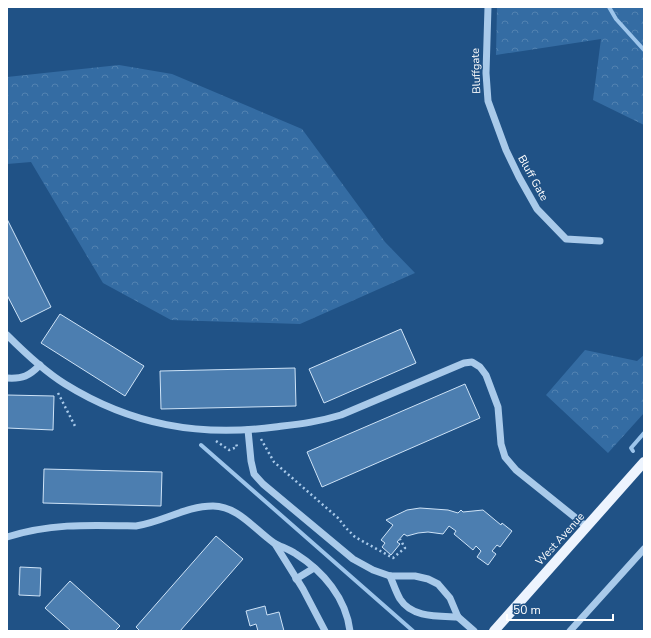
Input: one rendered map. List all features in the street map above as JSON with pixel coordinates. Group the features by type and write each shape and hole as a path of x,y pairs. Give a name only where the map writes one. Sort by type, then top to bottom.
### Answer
{"main road":[{"name":"West Avenue","path":"494,631 644,462"}],"street":[{"name":"Bluffgate","path":"488,7 486,44 488,101 499,132"},
{"name":"Bluff Gate","path":"499,132 506,150 537,209 566,240 600,241"},
{"path":"7,335 40,365 64,384 100,404 137,418 179,428 214,431 248,430 321,421 341,415 464,363 472,362 480,367 486,375 496,401 501,444 505,457 516,470 587,527"},
{"path":"7,378 18,379 30,374 40,365"},
{"path":"248,430 250,461 254,474 263,484 353,559 373,570 390,576 415,576 428,579 438,584 450,598 458,617 474,631"},
{"path":"7,537 26,531 61,526 136,526 148,524 196,507 214,506 228,508 242,517 275,544 296,553 332,586 348,618 350,631"},
{"path":"275,544 325,631"},
{"path":"570,631 644,549"},
{"path":"296,579 314,568"},
{"path":"390,576 400,598 407,607 416,612 437,616 458,617"}],"path":[{"path":"53,388 58,392 76,428"},
{"path":"211,440 216,441 229,450 237,447 236,443"},
{"path":"261,440 274,462 338,518 355,537 393,558 405,548 400,539"}],"green space":[{"path":"497,7 644,7 644,125 593,100 601,39 496,55"},
{"path":"119,65 172,74 302,129 385,242 415,273 300,324 171,320 103,283 31,162 7,164 7,77"},
{"path":"585,350 637,361 644,355 644,413 608,453 546,395"}],"building":[{"path":"7,219 51,307 21,322 7,295"},
{"path":"60,314 144,366 125,396 41,343"},
{"path":"401,329 416,363 324,403 309,369"},
{"path":"295,368 296,406 161,409 160,371"},
{"path":"465,384 480,418 322,487 307,452"},
{"path":"7,395 54,396 53,430 7,428"},
{"path":"44,469 162,472 161,506 43,503"},
{"path":"420,508 448,510 458,513 461,510 463,512 483,510 501,525 502,523 512,531 500,547 497,545 492,551 496,554 488,565 477,557 481,551 476,546 473,550 454,534 456,531 449,526 443,534 428,532 407,536 404,534 397,542 400,544 391,555 382,547 385,543 381,540 393,525 386,520 407,510"},
{"path":"216,536 243,559 180,631 140,631 136,627"},
{"path":"20,567 41,568 40,596 19,595"},
{"path":"70,581 120,626 115,631 71,631 45,608"},
{"path":"265,606 267,615 279,612 284,631 258,631 256,624 250,626 246,611"}],"waterway":[{"path":"609,7 616,19 644,50"},
{"path":"633,451 631,448 644,433"},
{"path":"201,445 413,631"}]}
